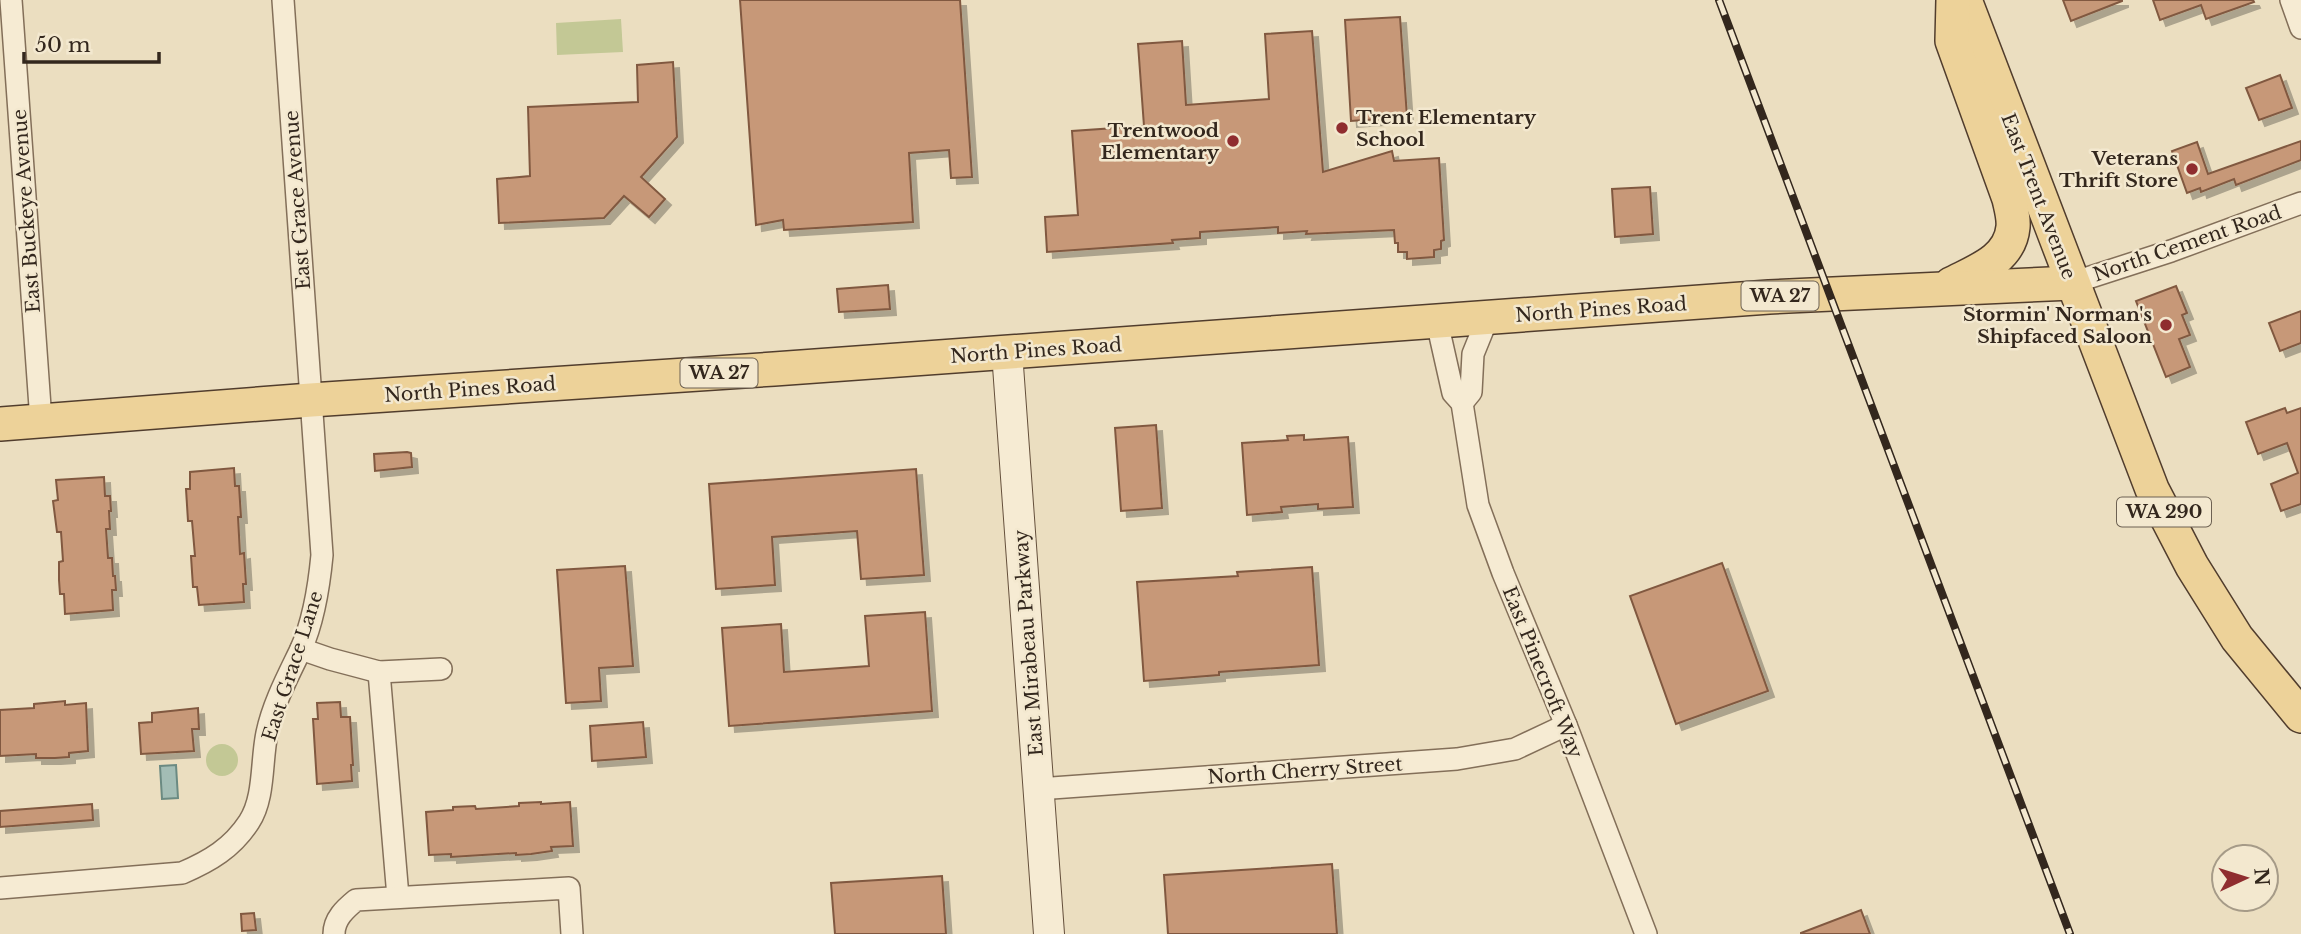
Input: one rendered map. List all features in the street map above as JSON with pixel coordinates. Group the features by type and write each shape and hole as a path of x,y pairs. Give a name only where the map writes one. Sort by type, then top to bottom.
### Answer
{"main road":[{"path":"1944,288 1992,263 2007,246 2014,225 2009,199 1952,41 1953,0"},
{"name":"East Trent Avenue","path":"1965,0 2148,478 2177,537 2237,638 2301,716"},
{"name":"North Pines Road","path":"0,424 1769,297 2072,283"}],"street":[{"name":"East Buckeye Avenue","path":"11,0 41,421"},
{"name":"East Grace Avenue","path":"283,0 312,400"},
{"path":"2291,0 2301,27"},
{"name":"North Cement Road","path":"2072,283 2171,251 2301,203"},
{"name":"East Pinecroft Way","path":"1462,403 1471,392 1473,354 1488,317"},
{"name":"East Pinecroft Way","path":"1437,322 1453,393 1462,403 1478,505 1646,934"},
{"name":"East Mirabeau Parkway","path":"1007,352 1049,934"},
{"name":"East Grace Lane","path":"0,888 182,873 208,862 235,841 251,820 258,796 267,732 301,649 318,594 322,555 312,400"},
{"path":"301,649 379,672 441,669"},
{"path":"379,672 398,897"},
{"name":"North Cherry Street","path":"1038,789 1457,759 1515,749 1566,725"},
{"path":"334,934 333,929 343,911 356,900 569,888 572,934"}],"green space":[{"path":"621,19 623,52 557,55 556,23"},
{"path":"222,744 233,749 238,760 233,771 222,776 211,771 206,760 211,749"}],"water":[{"path":"176,765 178,798 162,799 160,766"}],"building":[{"path":"740,0 960,0 972,177 951,178 949,150 909,153 913,222 784,230 783,220 756,225"},
{"path":"2063,0 2122,0 2122,1 2071,21"},
{"path":"2153,0 2254,2 2206,19 2201,5 2160,20"},
{"path":"1400,17 1407,117 1351,121 1345,20"},
{"name":"Trentwood Elementary","path":"1312,31 1323,172 1392,151 1394,161 1439,158 1444,240 1441,241 1441,249 1434,250 1434,257 1407,259 1407,252 1398,252 1394,230 1306,234 1307,231 1278,233 1278,227 1200,232 1200,238 1172,240 1173,243 1047,252 1045,217 1078,215 1072,131 1144,126 1138,44 1182,41 1186,105 1269,99 1265,34"},
{"path":"673,62 677,137 641,177 665,199 649,217 624,196 604,218 499,223 497,179 530,176 528,107 638,102 637,65"},
{"path":"2280,75 2292,108 2259,120 2246,88"},
{"path":"2301,141 2301,160 2236,185 2234,179 2201,192 2200,188 2187,193 2172,151 2197,142 2208,174"},
{"path":"1650,187 1653,234 1615,237 1612,189"},
{"path":"888,285 890,309 839,312 837,289"},
{"name":"Stormin' Norman's Shipfaced Saloon","path":"2176,286 2187,313 2182,315 2190,335 2179,339 2190,367 2166,377 2136,301"},
{"path":"2301,311 2301,343 2280,351 2269,323"},
{"path":"2285,408 2287,413 2301,408 2301,504 2281,511 2271,484 2298,473 2287,443 2258,454 2246,422"},
{"path":"1156,425 1162,508 1121,511 1115,428"},
{"path":"1304,435 1304,440 1348,437 1353,507 1318,509 1318,504 1281,507 1282,512 1247,515 1242,443 1288,440 1287,436"},
{"path":"411,453 412,467 375,471 374,454"},
{"path":"234,468 235,486 239,486 240,554 244,553 244,602 199,605 197,587 193,587 191,556 195,556 192,521 188,521 186,489 190,489 190,472"},
{"path":"916,469 924,575 861,579 857,531 772,537 775,585 716,589 709,484"},
{"path":"104,477 105,496 110,496 110,529 106,529 108,558 112,558 115,576 116,590 112,590 113,610 65,614 64,594 60,594 59,580 59,562 63,561 61,532 57,532 53,501 58,500 56,480"},
{"path":"1722,563 1768,691 1676,724 1630,596"},
{"path":"625,566 633,666 599,668 601,701 566,703 557,570"},
{"path":"1312,567 1319,665 1219,672 1219,675 1144,681 1137,582 1238,576 1237,572"},
{"path":"925,612 932,711 729,726 722,628 781,624 784,672 869,666 865,616"},
{"path":"65,701 65,705 86,703 88,751 55,758 36,758 36,754 0,756 0,710 34,708 34,704"},
{"path":"340,702 341,717 350,717 352,781 317,784 313,719 318,719 317,703"},
{"path":"198,708 199,729 192,729 194,751 141,754 139,723 152,722 152,713"},
{"path":"643,722 646,757 592,761 590,726"},
{"path":"541,802 570,802 573,846 551,847 552,851 516,855 429,855 426,812 453,810 453,807 475,806 476,809"},
{"path":"92,804 93,820 0,827 0,811"},
{"path":"1332,864 1337,934 1168,934 1164,875"},
{"path":"942,876 946,934 835,934 831,883"},
{"path":"1861,910 1870,934 1801,934 1801,933"},
{"path":"254,913 256,930 242,931 241,914"}],"railway":[{"path":"1719,0 2070,934"}],"place":[{"name":"Trent Elementary School","path":"1342,128"},
{"name":"Trentwood Elementary","path":"1233,141"},
{"name":"Veterans Thrift Store","path":"2192,169"},
{"name":"Stormin' Norman's Shipfaced Saloon","path":"2166,325"}]}
